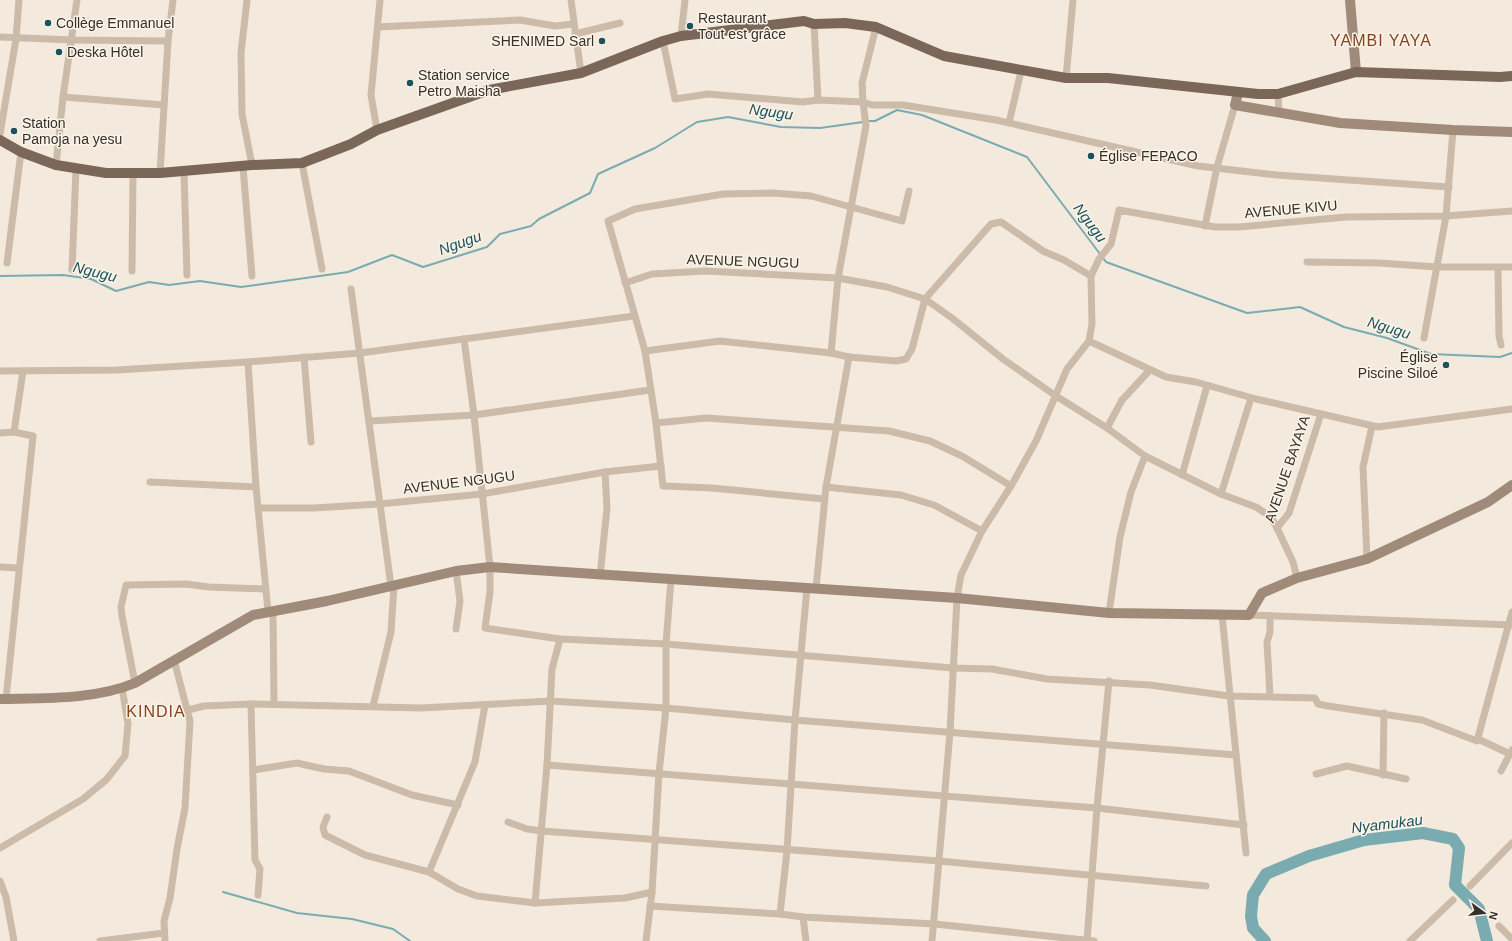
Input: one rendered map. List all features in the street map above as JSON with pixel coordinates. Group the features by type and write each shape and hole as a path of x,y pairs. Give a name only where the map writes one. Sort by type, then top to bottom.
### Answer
{"main road":[{"path":"0,140 21,152 56,165 106,173 184,172 302,163 351,144 377,130 489,90 581,73 663,41 681,36 804,21 814,24 845,23 876,27 944,56 1021,71 1066,78 1108,78 1238,93 1278,94 1356,72 1500,77 1512,76"}],"street":[{"path":"0,134 16,39 19,0"},
{"path":"56,165 63,97 77,0"},
{"path":"160,173 168,41 173,0"},
{"path":"248,0 241,53 242,114 247,166 252,276"},
{"path":"377,130 371,95 380,0"},
{"path":"571,0 573,24 581,73"},
{"path":"681,36 685,0"},
{"path":"1066,78 1073,0"},
{"path":"1350,0 1356,72"},
{"path":"378,27 520,20 555,26 573,24"},
{"path":"575,34 620,23"},
{"path":"814,24 818,100"},
{"path":"831,353 838,278 866,126 862,83 876,27"},
{"path":"0,37 16,39 168,41"},
{"path":"663,41 674,99 708,94 746,98 763,97 777,100 803,102 818,100 863,102 872,105 903,105 1009,123 1198,166 1218,167 1278,175 1449,187"},
{"path":"1009,123 1021,71"},
{"path":"1205,226 1218,167 1238,93"},
{"path":"1278,94 1278,112"},
{"path":"63,97 164,105"},
{"path":"1235,105 1340,123 1512,132"},
{"path":"1424,338 1446,216 1453,130"},
{"path":"7,263 21,152"},
{"path":"302,163 322,269"},
{"path":"72,270 76,169"},
{"path":"132,271 133,172"},
{"path":"184,172 187,275"},
{"path":"824,499 712,488 663,486 656,424 645,351 608,221 635,209 723,194 773,193 811,196 902,221 909,191"},
{"name":"AVENUE KIVU","path":"1091,276 1102,256 1111,244 1119,210 1205,226 1239,227 1378,216 1446,216 1512,211"},
{"path":"645,351 720,341 831,353 849,357 896,361 906,359 912,350 925,299 991,224 1001,222 1042,251 1064,260 1091,276 1092,324 1089,341 1067,369 1036,441 1011,486 982,531 961,575 957,598 950,732 935,924 932,941"},
{"path":"1307,262 1379,263 1437,267 1512,267"},
{"path":"1498,268 1499,336 1501,345"},
{"name":"AVENUE NGUGU","path":"625,283 652,274 705,270 838,278 887,287 925,299 952,318 1003,359 1056,396"},
{"path":"351,289 370,421 379,504 392,586 390,632 373,706"},
{"path":"0,371 117,370 360,353 634,316"},
{"path":"464,339 474,415 490,568 490,592 485,628 560,639 666,644 801,654 953,668 992,669 1047,679 1109,681 1229,696 1315,698 1318,704 1422,720 1511,752 1501,771"},
{"path":"1089,341 1166,377 1378,427 1512,409"},
{"path":"304,357 311,442"},
{"path":"780,914 787,851 795,720 801,654 835,426 849,357"},
{"path":"248,362 256,487 265,589 271,611 274,704"},
{"path":"1107,428 1122,400 1150,370"},
{"path":"14,432 22,371"},
{"path":"1182,475 1207,386"},
{"path":"370,421 474,415 650,390"},
{"path":"1056,396 1107,428 1145,456 1221,494 1256,507 1271,517 1277,528"},
{"path":"1221,494 1251,398"},
{"name":"AVENUE BAYAYA","path":"1297,578 1293,562 1277,528 1289,513 1321,414"},
{"path":"656,424 706,418 889,431 930,440 962,456 1011,486"},
{"path":"1367,559 1363,467 1372,426"},
{"path":"0,433 14,432 33,436 3,698 103,693 122,688 135,683 253,615 320,602 456,571 490,568 957,598 1109,613 1313,616 1511,625"},
{"path":"1109,613 1120,537 1131,492 1145,456"},
{"name":"AVENUE NGUGU","path":"258,508 314,508 379,504 482,494 605,472 661,466"},
{"path":"600,576 607,508 605,472"},
{"path":"150,482 256,487"},
{"path":"1249,615 1262,593 1297,578 1367,559 1488,502 1512,485"},
{"path":"826,487 901,495 934,505 982,531"},
{"path":"0,567 18,568"},
{"path":"456,571 460,601 456,629"},
{"path":"646,941 652,892 659,773 666,708 666,644 671,579"},
{"path":"135,683 121,606 126,585 186,584 209,587 265,589"},
{"path":"1478,739 1511,625 1512,612"},
{"path":"1222,615 1246,853"},
{"path":"1270,616 1270,632 1266,642 1270,696"},
{"path":"535,903 547,765 552,669 560,639"},
{"path":"165,941 164,921 170,898 177,848 185,808 190,721 174,660"},
{"path":"650,906 780,914 803,917 935,924 1090,941 1092,874 1109,681"},
{"path":"0,848 83,798 106,780 125,756 128,724 122,688"},
{"path":"188,710 204,706 251,704 421,708 551,700 1103,743 1236,755"},
{"path":"251,704 256,860 260,869 258,895"},
{"path":"429,872 475,762 485,704"},
{"path":"1383,775 1384,714"},
{"path":"253,770 297,763 324,769 348,771 412,795 458,805"},
{"path":"547,765 1097,808 1244,825"},
{"path":"1316,774 1347,766 1406,779"},
{"path":"327,817 323,827 325,835 365,855 429,872 458,888 477,896 535,903 625,898 652,892"},
{"path":"508,822 542,831 1092,874 1206,886"},
{"path":"1470,886 1512,843"},
{"path":"0,881 6,897 14,941"},
{"path":"1410,941 1453,900"},
{"path":"803,917 806,941"},
{"path":"1499,926 1512,939"},
{"path":"100,941 164,933"}],"waterway":[{"name":"Ngugu","path":"868,121 875,121 897,110 922,115 1027,157 1100,254"},
{"name":"Ngugu","path":"0,276 63,275 91,279 116,291 149,282 169,285 200,281 241,287 348,272 392,255 423,267 487,247 500,234 531,226 539,219 590,193 598,174 655,148 697,122 728,117 781,127 820,128 863,122"},
{"name":"Ngugu","path":"1103,258 1106,262 1247,313 1300,307 1344,327 1387,338 1431,354 1500,357 1512,353"},
{"name":"Nyamukau","path":"1265,941 1253,928 1251,916 1253,895 1266,874 1309,856 1364,840 1423,833 1453,839 1459,848 1455,885 1479,909 1487,941"},
{"path":"223,892 297,913 352,919 393,929 410,941"}],"place":[{"name":"Collège Emmanuel","path":"48,23"},
{"name":"Restaurant Tout est grâce","path":"690,26"},
{"name":"SHENIMED Sarl","path":"602,41"},
{"name":"Deska Hôtel","path":"59,52"},
{"name":"Station service Petro Maisha","path":"410,83"},
{"name":"Station Pamoja na yesu","path":"14,131"},
{"name":"Église FEPACO","path":"1091,156"},
{"name":"Église Piscine Siloé","path":"1446,365"}],"district":[{"name":"YAMBI YAYA","path":"1381,40"},
{"name":"KINDIA","path":"156,711"}]}
